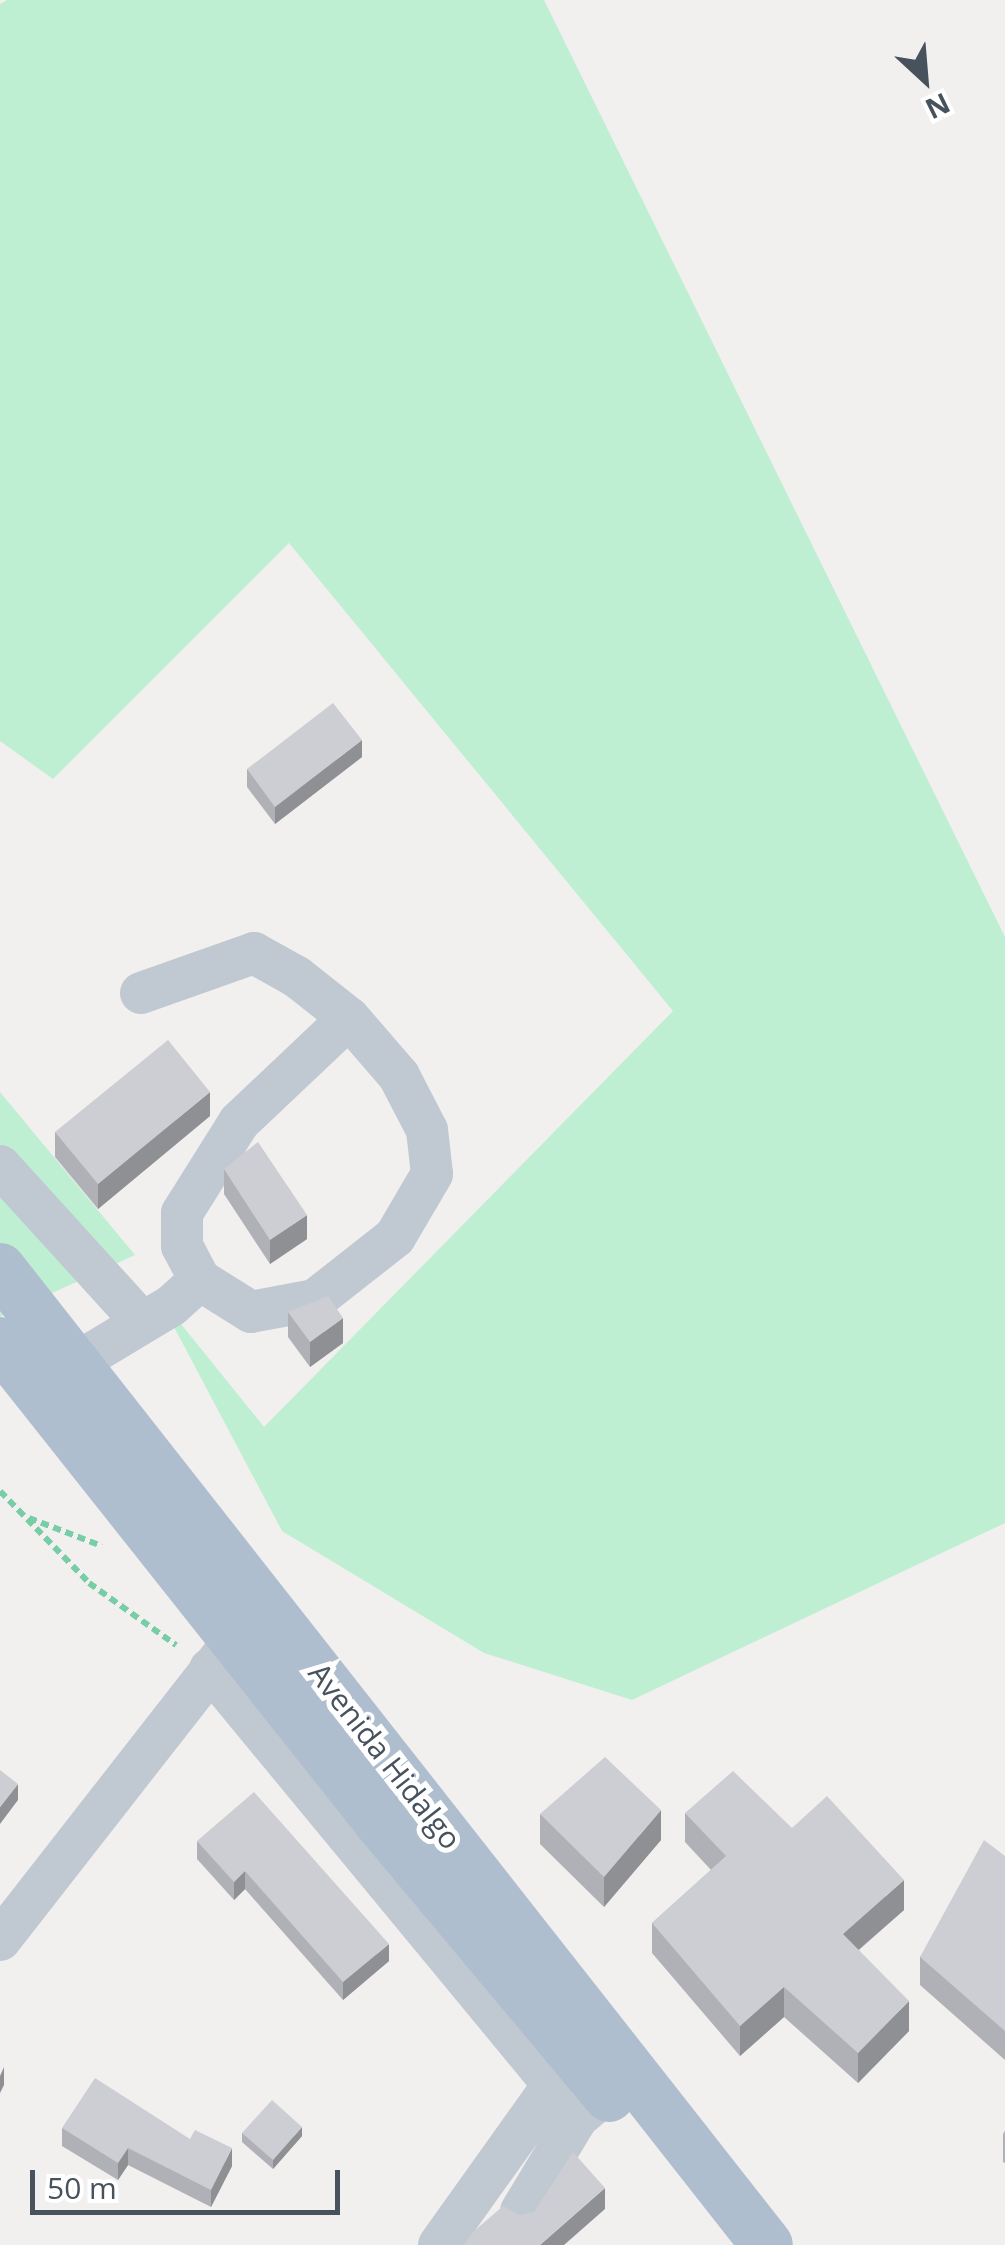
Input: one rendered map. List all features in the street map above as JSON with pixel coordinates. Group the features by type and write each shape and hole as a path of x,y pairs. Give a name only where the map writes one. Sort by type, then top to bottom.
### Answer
{"main road":[{"name":"Avenida Hidalgo","path":"0,1270 13,1335 54,1376 593,2064"},
{"name":"Avenida Hidalgo","path":"54,1376 223,1654 755,2244"}],"street":[{"path":"141,993 254,953 297,976 348,1018 399,1076 426,1130 432,1174 395,1237 315,1300 251,1312 200,1280 182,1246 182,1213 240,1122 348,1018"},
{"path":"0,1166 142,1322"},
{"path":"54,1376 142,1322 200,1280"},
{"path":"0,1940 223,1654"},
{"path":"521,2211 576,2118 593,2064"},
{"path":"439,2245 593,2064"}],"path":[{"path":"0,1491 89,1583 223,1654"}],"green space":[{"path":"7,0 544,0 1005,937 1005,1523 632,1700 484,1653 282,1531 156,1293 264,1427 673,1011 289,543 53,779 0,741 0,4"},
{"path":"0,1092 135,1255 0,1317"}],"building":[{"path":"333,703 362,740 275,807 247,769"},
{"path":"168,1040 210,1092 98,1184 55,1132"},
{"path":"258,1142 307,1215 270,1240 224,1169"},
{"path":"328,1296 343,1318 310,1342 288,1312"},
{"path":"605,1757 661,1810 604,1877 540,1814"},
{"path":"0,1770 18,1784 0,1807"},
{"path":"733,1771 792,1828 827,1796 904,1880 843,1934 909,2001 858,2053 784,1987 740,2026 652,1923 726,1856 685,1813"},
{"path":"254,1792 389,1944 343,1982 245,1871 234,1882 197,1841"},
{"path":"984,1840 1005,1856 1005,2031 920,1957"},
{"path":"95,2078 190,2139 195,2130 232,2148 211,2190 128,2148 118,2163 62,2128"},
{"path":"272,2100 302,2127 273,2160 242,2133"},
{"path":"573,2152 605,2188 540,2245 464,2245 503,2206 520,2215 534,2212"}]}
